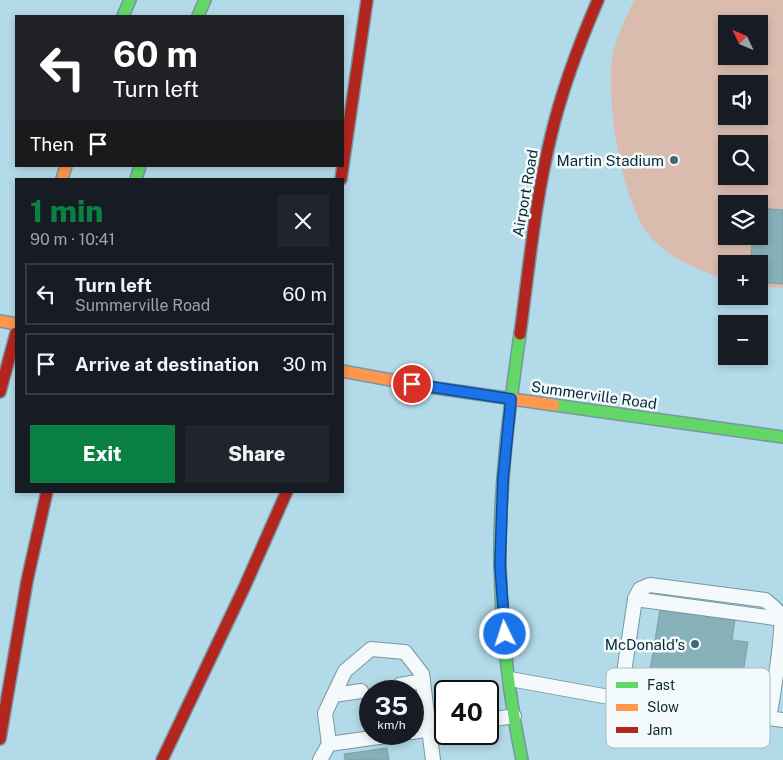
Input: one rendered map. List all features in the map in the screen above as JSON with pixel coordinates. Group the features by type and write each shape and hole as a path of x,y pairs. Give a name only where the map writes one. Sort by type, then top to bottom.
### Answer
{"main road":[{"path":"123,15 130,0"},
{"path":"198,15 205,0"},
{"path":"344,158 367,0"},
{"name":"Airport Road","path":"522,760 514,716 500,565 503,479 511,399 534,221 551,136 575,54 598,0"},
{"path":"0,321 15,324"},
{"path":"0,392 15,337"},
{"name":"Summerville Road","path":"344,371 429,387 783,437"},
{"path":"0,739 27,581 47,493"},
{"path":"162,760 244,588 285,493"}],"lane":[{"path":"625,668 635,599 640,589 650,585 765,600 777,609 782,619 783,642 770,713"},
{"path":"320,760 328,744 325,713 345,671 371,649 405,652 422,674 423,680"},
{"path":"510,679 606,696"},
{"path":"334,695 359,691"},
{"path":"424,691 433,760"},
{"path":"499,718 514,716"},
{"path":"770,718 783,720"},
{"path":"424,730 434,729"},
{"path":"328,744 359,740"}],"shaded area":[{"name":"Martin Stadium","path":"634,0 783,0 783,288 768,287 768,255 718,255 718,276 673,256 648,234 638,218 622,172 613,117 611,68 614,49"}],"building":[{"path":"768,209 783,210 783,284 768,283 768,255 751,255 752,245 768,245"},
{"path":"660,609 735,620 732,640 748,642 744,668 650,668"},
{"path":"387,748 389,760 345,760 344,754"}],"traffic: fast":[{"path":"123,15 130,0"},
{"path":"198,15 205,0"},
{"path":"136,178 140,167"},
{"path":"520,334 503,478 500,564 506,663 522,760"},
{"path":"554,405 783,437"}],"traffic: slow":[{"path":"62,178 66,167"},
{"path":"0,321 15,324"},
{"path":"344,371 429,387 554,405"}],"traffic: jam":[{"path":"344,158 367,0"},
{"path":"520,334 545,160 560,101 598,0"},
{"path":"341,178 343,167"},
{"path":"0,392 15,337"},
{"path":"0,739 27,581 47,493"},
{"path":"162,760 244,588 286,493"}],"place":[{"name":"Martin Stadium","path":"674,160"},
{"name":"McDonald's","path":"695,644"}],"route":[{"path":"412,384 511,399 503,479 500,565 505,634"}]}
